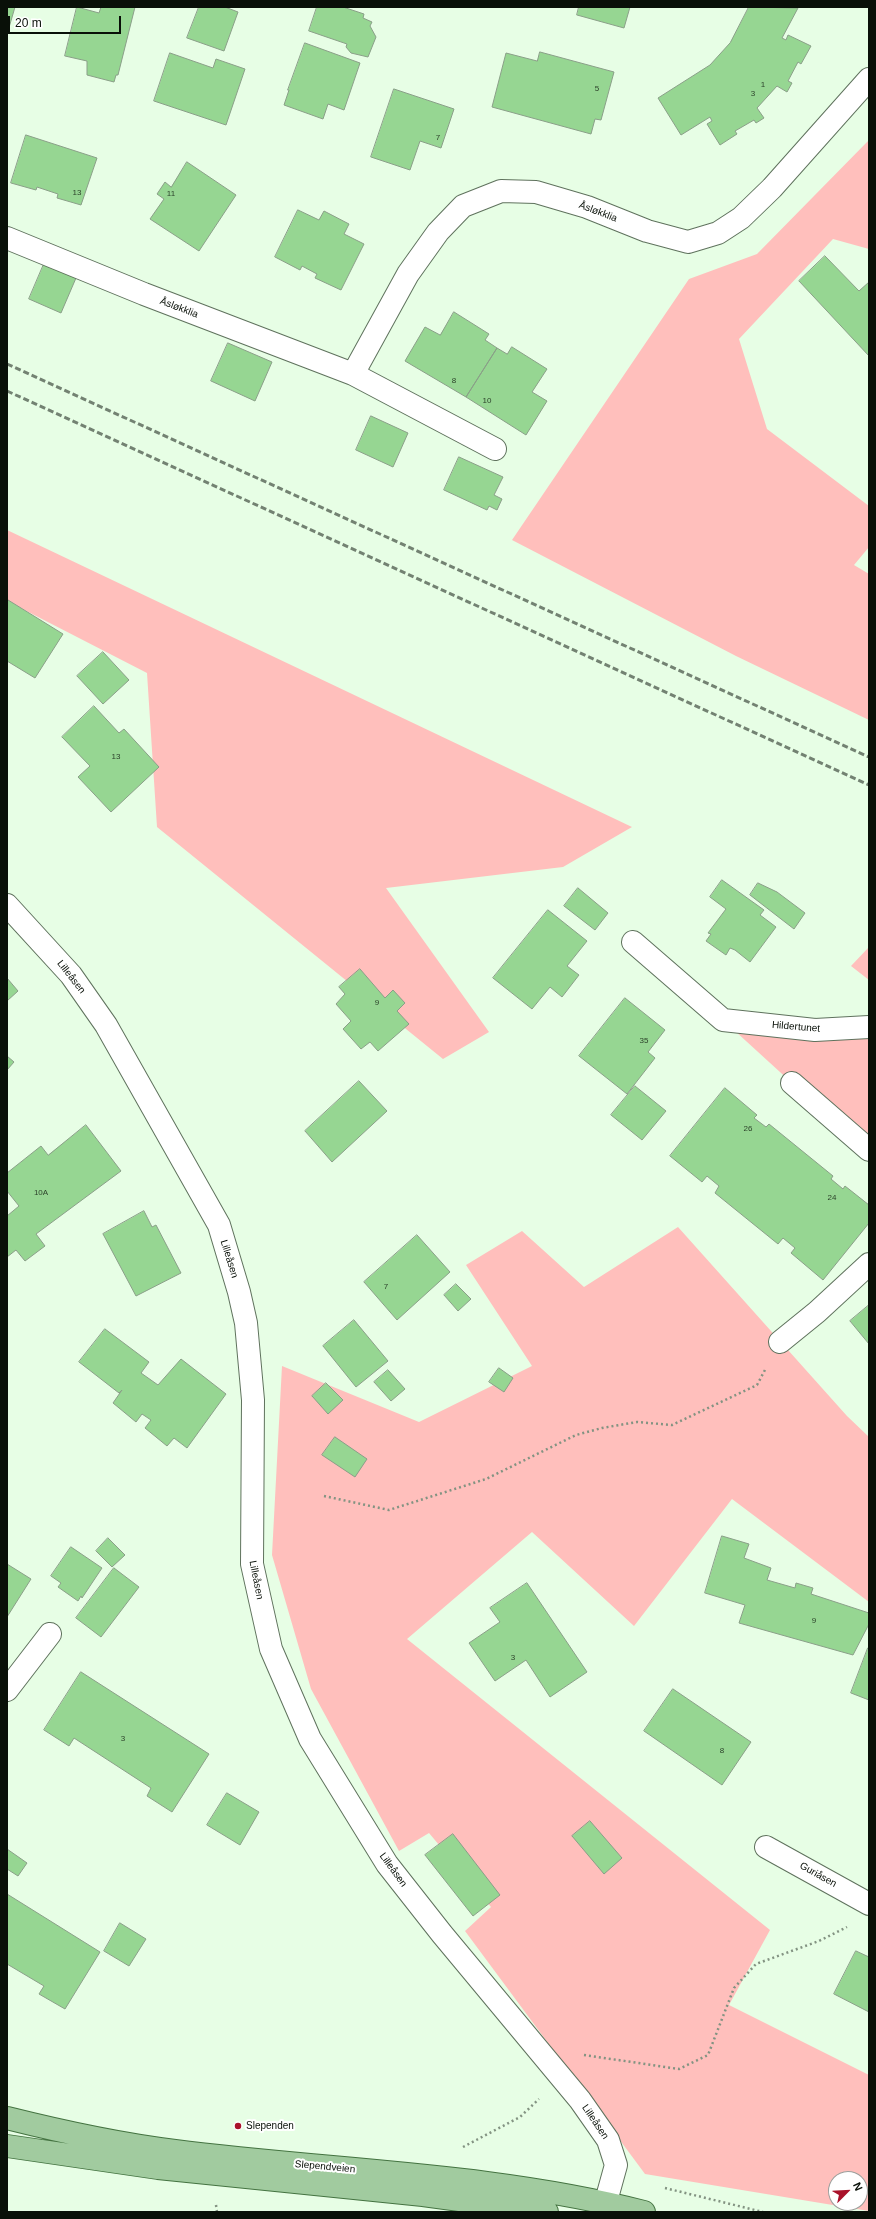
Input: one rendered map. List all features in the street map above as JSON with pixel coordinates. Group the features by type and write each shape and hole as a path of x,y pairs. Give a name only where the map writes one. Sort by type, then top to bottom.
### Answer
{"main road":[{"name":"Slependveien","path":"7,2118 49,2129 175,2151 463,2181 564,2194 604,2207 644,2212"},
{"name":"Slependveien","path":"7,2146 158,2168 423,2195 547,2212"}],"street":[{"name":"Åsløkklia","path":"353,374 408,274 438,232 463,206 501,191 536,192 587,207 647,231 688,242 718,233 741,218 772,188 869,79"},
{"name":"Åsløkklia","path":"7,238 144,294 353,374 495,449"},
{"name":"Lilleåsen","path":"7,905 70,975 106,1025 219,1225 239,1292 248,1338 254,1400 252,1564 271,1650 310,1739 387,1864 442,1934 580,2100 608,2140 616,2165 604,2207"},
{"name":"Hildertunet","path":"633,942 723,1020 815,1030 869,1027"},
{"path":"792,1084 869,1150"},
{"path":"780,1342 817,1312 869,1264"},
{"path":"7,1690 50,1634"},
{"name":"Guriåsen","path":"766,1847 869,1904"}],"path":[{"path":"324,1496 389,1510 486,1479 576,1435 602,1428 637,1422 672,1425 757,1384 780,1342"},
{"path":"537,2048 679,2068 708,2056 734,1988 756,1964 819,1942 850,1926"},
{"path":"463,2147 520,2117 561,2078"},
{"path":"659,2187 763,2212"}],"shaded area":[{"path":"869,140 869,249 833,239 739,339 767,429 869,506 869,547 854,565 869,574 869,720 736,656 512,540 689,279 757,254"},
{"path":"7,530 632,827 563,867 386,888 489,1032 443,1059 157,827 147,673 7,601"},
{"path":"869,947 869,980 851,966"},
{"path":"723,1020 869,1027 869,1150 792,1083"},
{"path":"678,1227 847,1416 869,1437 869,1602 732,1499 634,1626 532,1532 407,1639 770,1930 729,2005 869,2075 869,2211 868,2171 828,2171 828,2204 645,2174 465,1931 491,1907 429,1833 399,1851 311,1689 272,1555 282,1366 419,1422 532,1366 466,1265 522,1231 584,1287"}],"building":[{"path":"7,7 15,7 8,31 7,31"},
{"path":"77,7 99,13 101,7 135,7 118,75 116,75 114,82 87,75 87,61 65,56"},
{"path":"199,7 225,7 238,12 224,51 187,38"},
{"path":"317,7 343,7 364,14 363,18 372,22 370,26 376,37 368,57 351,53 346,47 347,44 309,31"},
{"path":"579,7 630,7 624,28 577,15"},
{"path":"749,7 798,8 782,38 786,40 788,35 811,46 801,64 798,62 788,81 792,83 787,92 777,86 757,108 764,118 756,123 754,120 735,131 737,134 720,145 707,124 712,121 710,117 681,135 658,98 710,65 730,43"},
{"path":"305,43 360,63 344,110 328,104 323,119 284,105"},
{"path":"540,52 614,72 601,120 595,119 591,134 492,107 506,53 537,61"},
{"path":"170,53 213,68 216,59 245,69 226,125 154,101"},
{"path":"394,89 454,109 441,148 420,141 410,170 371,157"},
{"path":"26,135 97,158 81,205 57,198 58,194 37,187 36,190 11,183"},
{"path":"187,162 236,195 199,251 150,219 164,199 157,194 165,182 171,187"},
{"path":"298,210 319,220 324,211 349,224 344,234 364,244 341,290 315,278 317,274 302,266 300,270 275,257"},
{"path":"825,256 859,291 869,282 869,356 799,281"},
{"path":"44,264 76,278 61,313 29,299"},
{"path":"454,312 489,334 485,340 497,348 466,397 405,361 425,327 440,335"},
{"path":"228,343 272,362 255,401 211,381"},
{"path":"512,347 547,369 532,392 547,401 526,435 466,397 497,348 507,354"},
{"path":"371,416 408,433 393,467 356,450"},
{"path":"459,457 503,477 494,495 502,499 497,510 489,506 487,510 444,490"},
{"path":"8,600 63,634 35,678 7,661"},
{"path":"103,652 129,680 103,704 77,676"},
{"path":"94,706 119,733 124,729 159,767 111,812 78,777 90,766 62,737"},
{"path":"722,880 764,910 760,915 776,927 750,962 735,950 730,948 726,955 706,941 711,934 708,933 726,909 710,897"},
{"path":"758,883 777,892 805,913 794,929 750,895"},
{"path":"578,888 608,913 595,930 564,906"},
{"path":"548,910 587,941 567,966 579,975 562,997 550,987 532,1009 493,978"},
{"path":"360,969 385,998 393,990 405,1003 397,1011 409,1024 378,1051 370,1042 361,1049 343,1029 351,1021 336,1004 345,994 339,987"},
{"path":"7,978 18,991 7,1001"},
{"path":"625,998 665,1030 648,1052 655,1058 627,1094 579,1056"},
{"path":"7,1056 14,1062 7,1070"},
{"path":"359,1081 387,1111 332,1162 305,1131"},
{"path":"635,1086 666,1111 642,1140 611,1115"},
{"path":"725,1088 757,1115 754,1118 766,1127 769,1124 833,1176 831,1179 843,1189 845,1186 869,1205 869,1223 823,1280 791,1253 795,1248 783,1238 778,1244 715,1193 719,1186 707,1176 702,1182 670,1156"},
{"path":"86,1125 121,1171 36,1234 45,1246 25,1261 16,1250 7,1257 7,1216 19,1206 7,1191 7,1173 41,1146 48,1155"},
{"path":"144,1211 152,1227 156,1225 181,1273 136,1296 103,1234"},
{"path":"417,1235 450,1272 397,1320 364,1282"},
{"path":"456,1284 471,1299 458,1311 444,1295"},
{"path":"869,1305 869,1344 850,1321"},
{"path":"354,1320 388,1361 356,1387 323,1346"},
{"path":"105,1329 149,1362 141,1373 158,1385 181,1359 226,1394 187,1448 174,1438 167,1446 145,1428 151,1420 142,1414 136,1422 113,1403 122,1390 119,1393 79,1362"},
{"path":"499,1368 513,1378 504,1392 489,1382"},
{"path":"388,1370 405,1389 391,1401 374,1382"},
{"path":"326,1383 343,1400 328,1414 312,1396"},
{"path":"335,1437 367,1459 355,1477 322,1455"},
{"path":"722,1536 749,1544 744,1558 771,1568 767,1580 795,1588 796,1583 813,1588 811,1594 869,1613 869,1624 853,1655 739,1623 745,1605 705,1593"},
{"path":"108,1538 125,1555 112,1567 96,1551"},
{"path":"71,1547 102,1568 82,1598 81,1596 78,1601 58,1587 61,1583 51,1576"},
{"path":"7,1564 31,1579 7,1617"},
{"path":"114,1568 139,1587 101,1637 76,1618"},
{"path":"527,1583 587,1672 550,1697 526,1660 495,1681 469,1643 500,1622 490,1608"},
{"path":"869,1648 869,1700 851,1693"},
{"path":"81,1672 209,1754 172,1812 147,1796 151,1788 74,1738 69,1746 44,1730"},
{"path":"673,1689 751,1742 722,1785 644,1731"},
{"path":"227,1793 259,1812 240,1845 207,1825"},
{"path":"590,1821 622,1858 604,1874 572,1836"},
{"path":"453,1834 500,1895 473,1916 425,1855"},
{"path":"7,1849 27,1863 18,1876 7,1869"},
{"path":"7,1894 100,1952 65,2009 39,1994 44,1986 7,1964"},
{"path":"120,1923 146,1939 129,1966 104,1951"},
{"path":"856,1951 869,1957 869,2012 834,1994"}],"railway":[{"path":"7,364 869,757"},
{"path":"7,391 869,785"}],"place":[{"name":"Slependen","path":"238,2126"}]}
